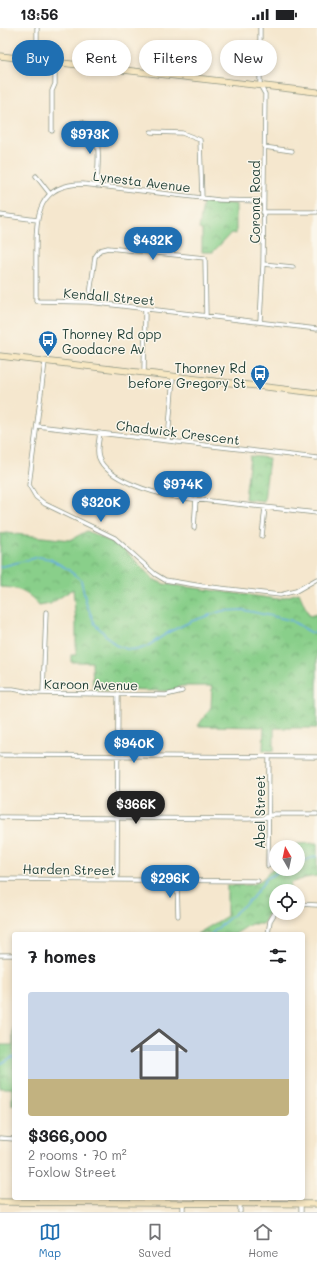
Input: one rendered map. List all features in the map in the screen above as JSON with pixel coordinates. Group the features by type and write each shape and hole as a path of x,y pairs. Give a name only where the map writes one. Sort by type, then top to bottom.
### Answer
{"main road":[{"path":"0,56 12,57"},
{"path":"64,63 317,92"},
{"path":"0,356 317,393"},
{"path":"0,1202 115,1200 240,1204 264,1201 317,1204"}],"street":[{"path":"36,28 36,40"},
{"name":"Corona Road","path":"260,28 260,85 265,94 263,264 260,321"},
{"path":"52,131 52,91 55,84 55,76"},
{"path":"82,122 93,129 97,138 97,186"},
{"path":"151,132 182,133 200,140 202,198"},
{"path":"264,147 292,151"},
{"path":"0,215 37,220 40,209 50,194 36,176"},
{"name":"Lynesta Avenue","path":"50,194 61,187 72,184 219,200 264,200"},
{"path":"264,212 317,212"},
{"name":"Kendall Street","path":"37,220 36,301 89,302 145,310 260,321 317,329"},
{"path":"89,302 95,257 100,250 108,248 206,258 206,317"},
{"path":"263,264 293,267"},
{"path":"144,373 145,310"},
{"path":"45,362 29,485 36,497 45,504 115,538 155,574 165,580 280,595 300,589 317,579"},
{"path":"168,440 173,377"},
{"name":"Chadwick Crescent","path":"37,426 317,458"},
{"path":"100,433 98,456 103,466 117,476 154,493 317,513"},
{"path":"194,528 196,499"},
{"path":"262,536 265,507"},
{"path":"43,693 46,612"},
{"name":"Karoon Avenue","path":"0,689 43,693 166,695 182,691"},
{"path":"117,880 118,694"},
{"path":"0,755 317,757"},
{"name":"Abel Street","path":"268,866 269,757"},
{"path":"0,817 248,819 275,814 317,814"},
{"name":"Harden Street","path":"0,879 258,881"},
{"path":"177,880 178,916"},
{"path":"305,904 317,905"},
{"path":"268,932 271,920"},
{"path":"0,955 12,955"},
{"path":"0,1138 12,1138"},
{"path":"183,1203 183,1212"},
{"path":"240,1204 240,1212"},
{"path":"301,1212 302,1204"}],"green space":[{"path":"203,202 236,204 236,234 231,233 213,252 202,252 202,230 199,229"},
{"path":"250,456 269,458 264,501 245,499"},
{"path":"87,531 122,547 153,579 164,584 278,599 299,593 309,616 317,614 317,728 274,728 274,751 263,750 264,727 198,726 211,707 212,686 181,686 172,691 93,690 92,662 71,662 71,655 76,655 76,622 73,589 50,604 39,606 31,597 22,591 0,587 0,534 6,533 70,540"},
{"path":"317,843 317,876 305,878 290,884 269,884 269,912 263,924 251,924 238,932 200,932 227,916 227,885 253,884 258,882 269,872 269,876 305,876 305,844"},
{"path":"0,1045 12,1045 12,1088 0,1088"}],"waterway":[{"path":"0,567 39,557 50,559 66,568 81,580 86,603 95,624 115,645 127,649 136,650 146,647 169,632 192,621 222,611 243,610 290,620 312,633 317,632"},
{"path":"305,860 317,856"},
{"path":"213,932 252,898 267,878 271,876"},
{"path":"0,1064 12,1057"}],"place":[{"name":"Thorney Rd opp Goodacre Av","path":"48,357"},
{"name":"Thorney Rd before Gregory St","path":"260,391"}]}
